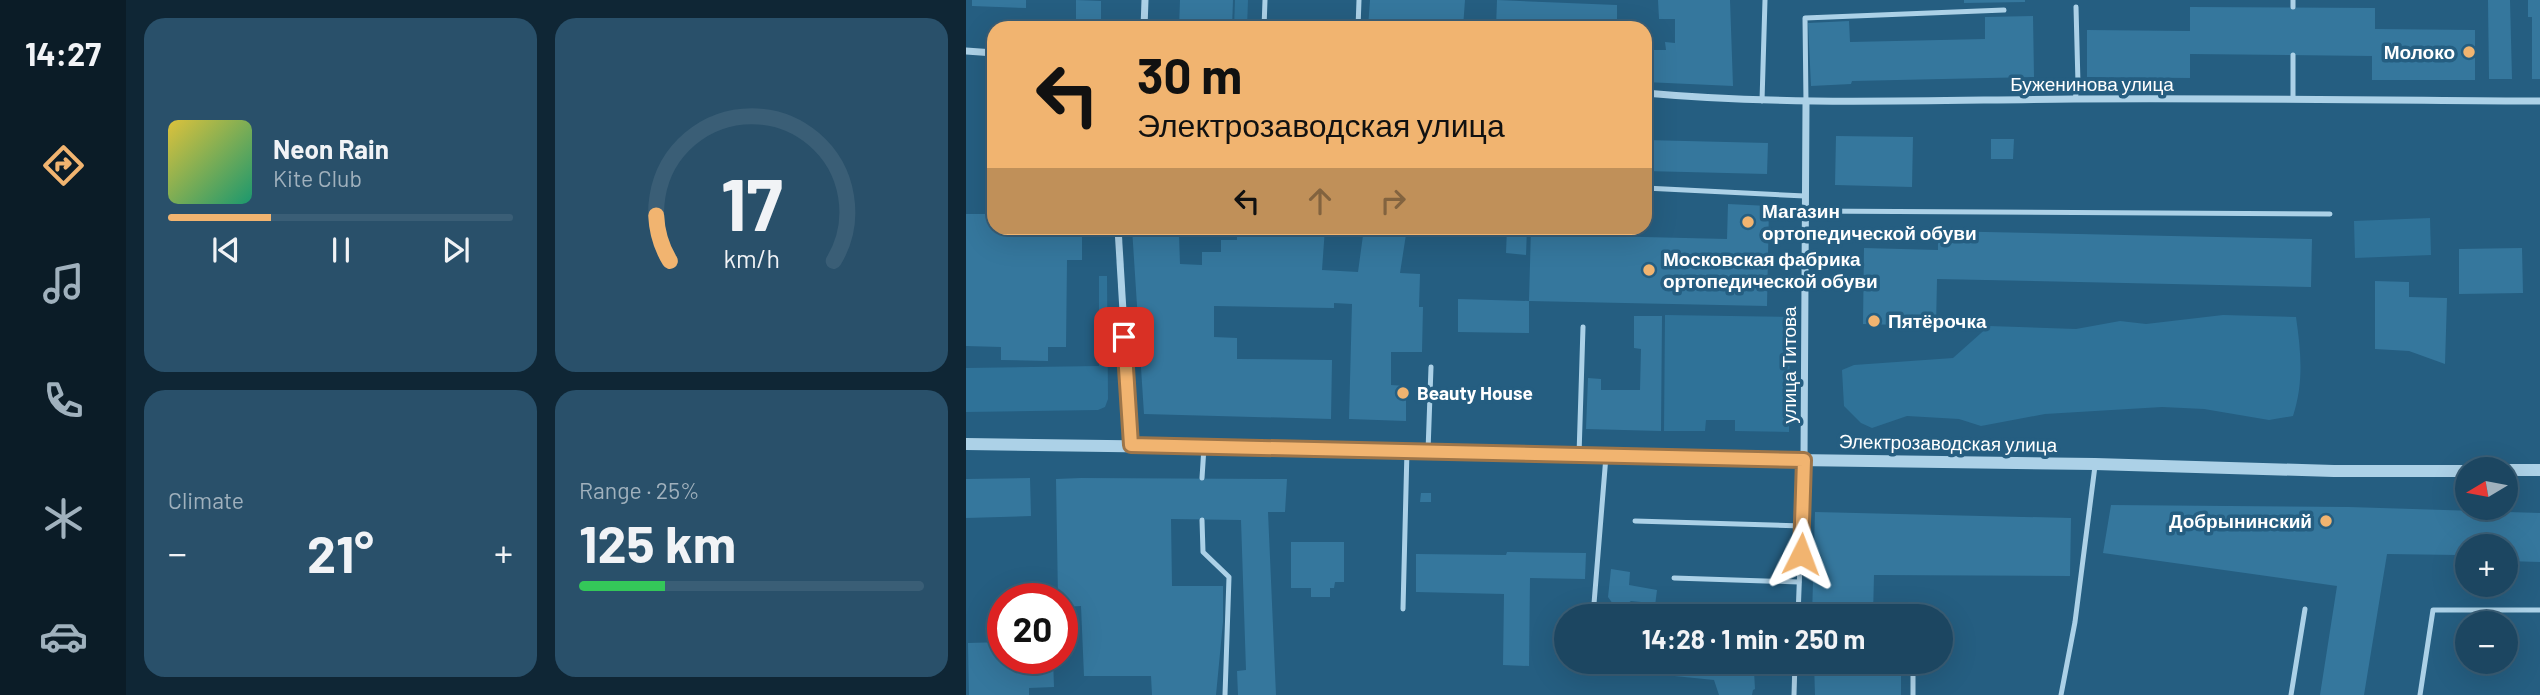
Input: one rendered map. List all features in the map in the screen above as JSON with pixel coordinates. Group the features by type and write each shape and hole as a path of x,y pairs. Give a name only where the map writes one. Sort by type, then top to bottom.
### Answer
{"street":[{"path":"1144,21 1145,0"},
{"path":"966,51 987,52"},
{"name":"Буженинова улица","path":"1652,93 1806,103 2075,99 2540,101"},
{"name":"улица Титова","path":"1804,460 1806,103"},
{"path":"1118,235 1131,445"},
{"name":"Электрозаводская улица","path":"966,444 1408,450 2364,472 2455,471"},
{"path":"2518,470 2540,470"}],"lane":[{"path":"1264,21 1265,0"},
{"path":"1358,21 1359,0"},
{"path":"1762,101 1765,0"},
{"path":"2293,0 2293,7"},
{"path":"2075,99 2078,84 2076,7"},
{"path":"1806,103 1805,18 2004,10"},
{"path":"2293,55 2293,99"},
{"path":"1652,188 1805,196"},
{"path":"1805,211 2330,214"},
{"path":"1579,455 1583,327"},
{"path":"1429,451 1431,367"},
{"path":"1202,478 1204,447"},
{"path":"1403,609 1408,450"},
{"path":"1594,604 1606,456"},
{"path":"1799,604 1804,460"},
{"path":"2061,695 2076,609 2095,464"},
{"path":"1202,520 1203,552 1230,577 1225,695"},
{"path":"1635,521 1802,526"},
{"path":"1674,578 1800,582"},
{"path":"2291,695 2305,609"},
{"path":"2420,695 2433,610 2540,610"},
{"path":"1794,695 1795,674"},
{"path":"1913,674 1913,695"}],"shaded area":[{"path":"1235,0 1248,0 1247,21 1234,21"},
{"path":"2430,218 2431,255 2355,258 2354,221"},
{"path":"1099,276 1107,276 1108,399 1105,407 1098,410 966,412 966,368 1099,366"},
{"path":"1665,315 1790,317 1789,432 1735,431 1735,420 1706,420 1705,431 1664,431"},
{"path":"2223,315 2296,317 2300,367 2299,391 2293,416 2269,420 2204,409 2162,407 2045,414 1981,426 1959,419 1907,416 1872,428 1861,423 1844,406 1842,370 1854,365 1953,358 1989,326 2076,329 2120,321 2146,324"}],"building":[{"path":"972,0 1026,0 1026,8 972,6"},
{"path":"1076,0 1101,1 1101,21 1076,20"},
{"path":"1180,0 1233,0 1232,21 1179,21"},
{"path":"1370,0 1465,0 1464,21 1368,21"},
{"path":"1497,0 1617,5 1617,21 1496,21"},
{"path":"1658,0 1730,0 1733,86 1652,82 1652,50 1666,50 1665,42 1675,43 1675,19 1659,19"},
{"path":"1964,0 2025,0 2025,2 1964,3"},
{"path":"2488,0 2510,0 2512,79 2489,79"},
{"path":"2528,0 2540,0 2540,79 2532,79 2532,17 2528,17"},
{"path":"2190,7 2375,8 2375,29 2475,30 2475,80 2372,80 2372,56 2190,54 2190,78 2087,77 2087,30 2190,31"},
{"path":"2033,16 2034,77 1852,81 1851,84 1811,86 1808,23 1849,21 1850,42 1985,39 1985,17"},
{"path":"1836,136 1913,137 1912,187 1835,185"},
{"path":"1991,139 2014,139 2013,159 1991,159"},
{"path":"1652,140 1768,143 1767,174 1652,171"},
{"name":"Московская фабрика ортопедической обуви","path":"1728,204 1769,206 1767,306 1529,301 1531,235 1727,239"},
{"path":"966,214 987,214 987,235 1082,235 1082,260 1067,260 1066,347 1048,347 1048,361 1001,360 1001,347 966,346"},
{"path":"1938,231 2312,239 2311,287 1937,279 1936,326 1863,324 1864,248 1938,250"},
{"path":"1132,235 1179,235 1180,264 1202,265 1202,252 1221,252 1221,240 1237,240 1237,235 1324,235 1322,270 1358,272 1363,235 1406,235 1400,273 1420,274 1419,307 1423,307 1422,352 1391,352 1391,385 1406,386 1406,421 1349,419 1352,304 1334,303 1334,308 1214,306 1214,337 1237,338 1237,359 1332,360 1331,419 1144,414"},
{"path":"1507,235 1527,235 1526,255 1506,253"},
{"path":"2522,248 2523,293 2459,294 2459,249"},
{"path":"2375,281 2409,282 2409,297 2447,298 2445,364 2409,351 2375,349"},
{"path":"1458,299 1529,301 1529,333 1458,332"},
{"path":"1634,316 1662,316 1661,431 1586,429 1588,378 1601,379 1601,390 1640,390 1641,349 1634,348"},
{"path":"1030,478 1031,516 966,518 966,479"},
{"path":"1056,479 1287,479 1285,512 1268,512 1276,695 1238,695 1237,671 1246,670 1241,520 1171,519 1172,586 1223,586 1223,622 1216,695 1152,695 1151,676 1084,676 1078,583 1058,583"},
{"path":"1421,493 1431,493 1431,502 1420,502"},
{"path":"2111,505 2455,510 2455,520 2518,520 2518,512 2540,513 2540,562 2518,561 2518,534 2455,534 2455,555 2387,554 2364,695 2320,695 2337,586 2103,553"},
{"path":"1815,512 2071,518 2070,576 1874,575 1873,604 1812,604"},
{"path":"1291,542 1344,542 1344,582 1335,582 1334,588 1330,588 1330,597 1311,597 1311,588 1291,588"},
{"path":"1507,552 1586,553 1585,579 1530,578 1529,666 1503,665 1504,594 1416,592 1416,554 1506,555"},
{"path":"1611,569 1630,572 1629,585 1657,590 1655,604 1631,601 1626,604 1613,604 1608,597"},
{"path":"987,642 987,674 1054,674 1054,687 1029,688 1029,695 969,695 968,643"},
{"path":"1655,674 1754,674 1755,689 1752,695 1719,695 1714,680"},
{"path":"1814,674 1901,674 1901,695 1815,695"}],"place":[{"name":"Молоко","path":"2469,52"},
{"name":"Магазин ортопедической обуви","path":"1748,222"},
{"name":"Московская фабрика ортопедической обуви","path":"1649,270"},
{"name":"Пятёрочка","path":"1874,321"},
{"name":"Beauty House","path":"1403,393"},
{"name":"Добрынинский","path":"2326,521"}],"route":[{"path":"1124,337 1131,445 1804,460 1801,554"}]}
